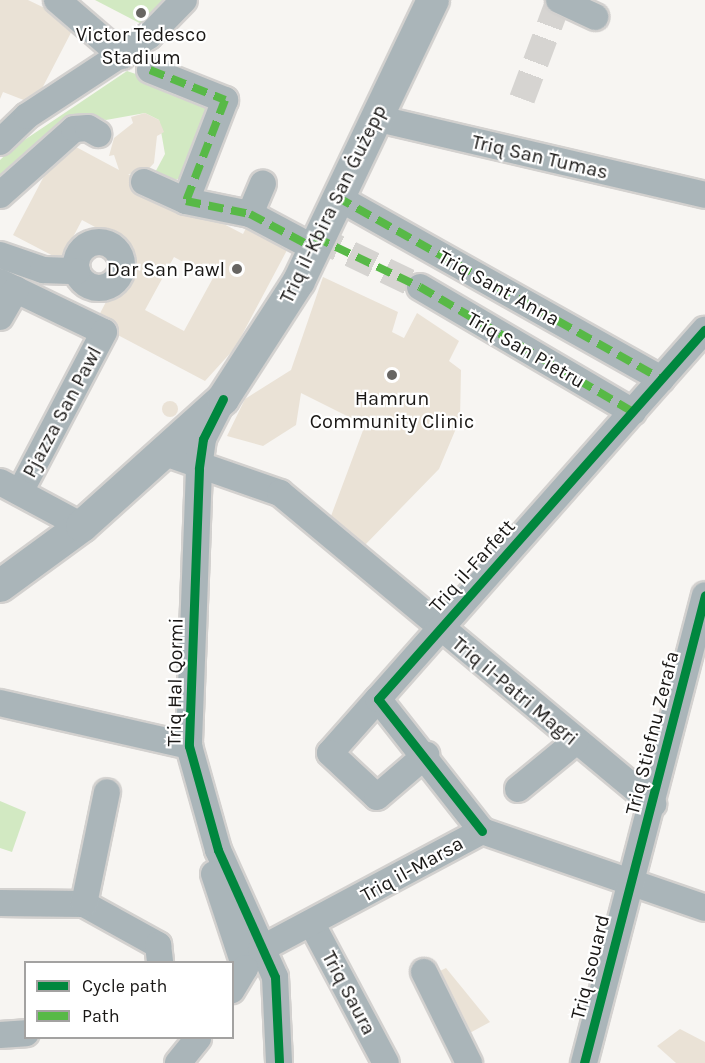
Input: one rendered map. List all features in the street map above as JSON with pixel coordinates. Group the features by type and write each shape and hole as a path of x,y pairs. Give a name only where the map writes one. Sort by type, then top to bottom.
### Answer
{"main road":[{"name":"Triq il-Kbira San Ġużepp","path":"0,586 82,526 223,399 299,281 312,247 433,0"}],"street":[{"path":"57,0 122,57"},
{"path":"0,142 27,116 122,57 149,36 184,0"},
{"path":"559,0 595,17"},
{"path":"150,70 225,100 186,201"},
{"name":"Triq San Tumas","path":"375,118 705,195"},
{"path":"0,195 74,129 88,128 98,134"},
{"path":"144,182 186,201 250,214 312,247"},
{"path":"250,214 263,184"},
{"name":"Triq Sant' Anna","path":"337,197 661,379"},
{"path":"0,255 43,270 77,271"},
{"path":"0,318 14,289 43,270"},
{"name":"Triq San Pietru","path":"420,287 633,412"},
{"name":"Pjazza San Pawl","path":"10,487 104,332 14,289"},
{"name":"Triq il-Farfett","path":"426,755 377,797 330,753 705,330"},
{"name":"Triq Ħal Qormi","path":"223,399 203,439 199,469 189,746 218,850 253,958 275,977 279,1063"},
{"name":"Triq il-Patri Magri","path":"165,453 199,469 280,493 575,742 653,804"},
{"path":"10,487 82,526"},
{"name":"Triq Stiefnu Zerafa","path":"631,879 653,804 705,595"},
{"path":"378,699 426,755 482,831"},
{"path":"0,703 189,746"},
{"path":"518,789 575,742"},
{"path":"84,904 107,792"},
{"name":"Triq il-Marsa","path":"253,958 482,831 631,879 705,908"},
{"name":"Triq Isouard","path":"584,1063 631,879"},
{"path":"0,903 84,904 158,945 160,961"},
{"name":"Triq Saura","path":"312,924 387,1063"},
{"path":"234,987 253,958"},
{"path":"424,972 469,1063"},
{"path":"0,1035 24,1033"},
{"path":"172,1039 177,1063"},
{"path":"177,1063 197,1039"}],"green space":[{"name":"Victor Tedesco Stadium","path":"95,0 174,0 147,27"},
{"path":"127,71 212,100 187,173 168,185 152,178 165,154 159,120 145,113 106,120 88,116 21,158 0,182 0,160 14,147"},
{"path":"0,801 26,812 12,852 0,848"}],"building":[{"path":"0,0 28,0 76,23 34,104 3,92 0,99"},
{"name":"Dar San Pawl","path":"145,113 159,120 164,132 157,136 154,163 145,173 128,174 243,234 252,216 294,237 235,348 205,381 95,323 134,248 82,220 61,260 13,235 63,140 119,170 114,155 109,156 114,138 133,123 131,117","holes":["174,257 213,278 184,331 145,310"]},
{"path":"323,277 398,312 392,332 404,338 417,313 459,341 449,361 461,370 460,419 439,469 364,546 331,516 365,425 301,393 296,425 263,446 227,436 245,399 291,370"},
{"path":"167,401 173,401 178,409 176,415 167,417 162,412 162,406"},
{"path":"446,968 490,1022 466,1035 434,974"},
{"path":"680,1029 705,1042 705,1063 676,1063 657,1046"}],"tunnel":[{"path":"522,99 559,0"},
{"path":"315,237 420,287"}],"marked path":[{"path":"150,70 225,100 186,201 250,214 312,247"},
{"path":"337,197 661,379"},
{"path":"315,237 420,287 633,412"}],"cycle path":[{"path":"482,831 378,699 705,330"},
{"path":"223,399 203,439 199,469 189,746 218,850 275,977 279,1063"},
{"path":"584,1063 705,595"}],"place":[{"name":"Victor Tedesco Stadium","path":"141,13"},
{"name":"Dar San Pawl","path":"237,269"},
{"name":"Ħamrun Community Clinic","path":"392,375"}]}
